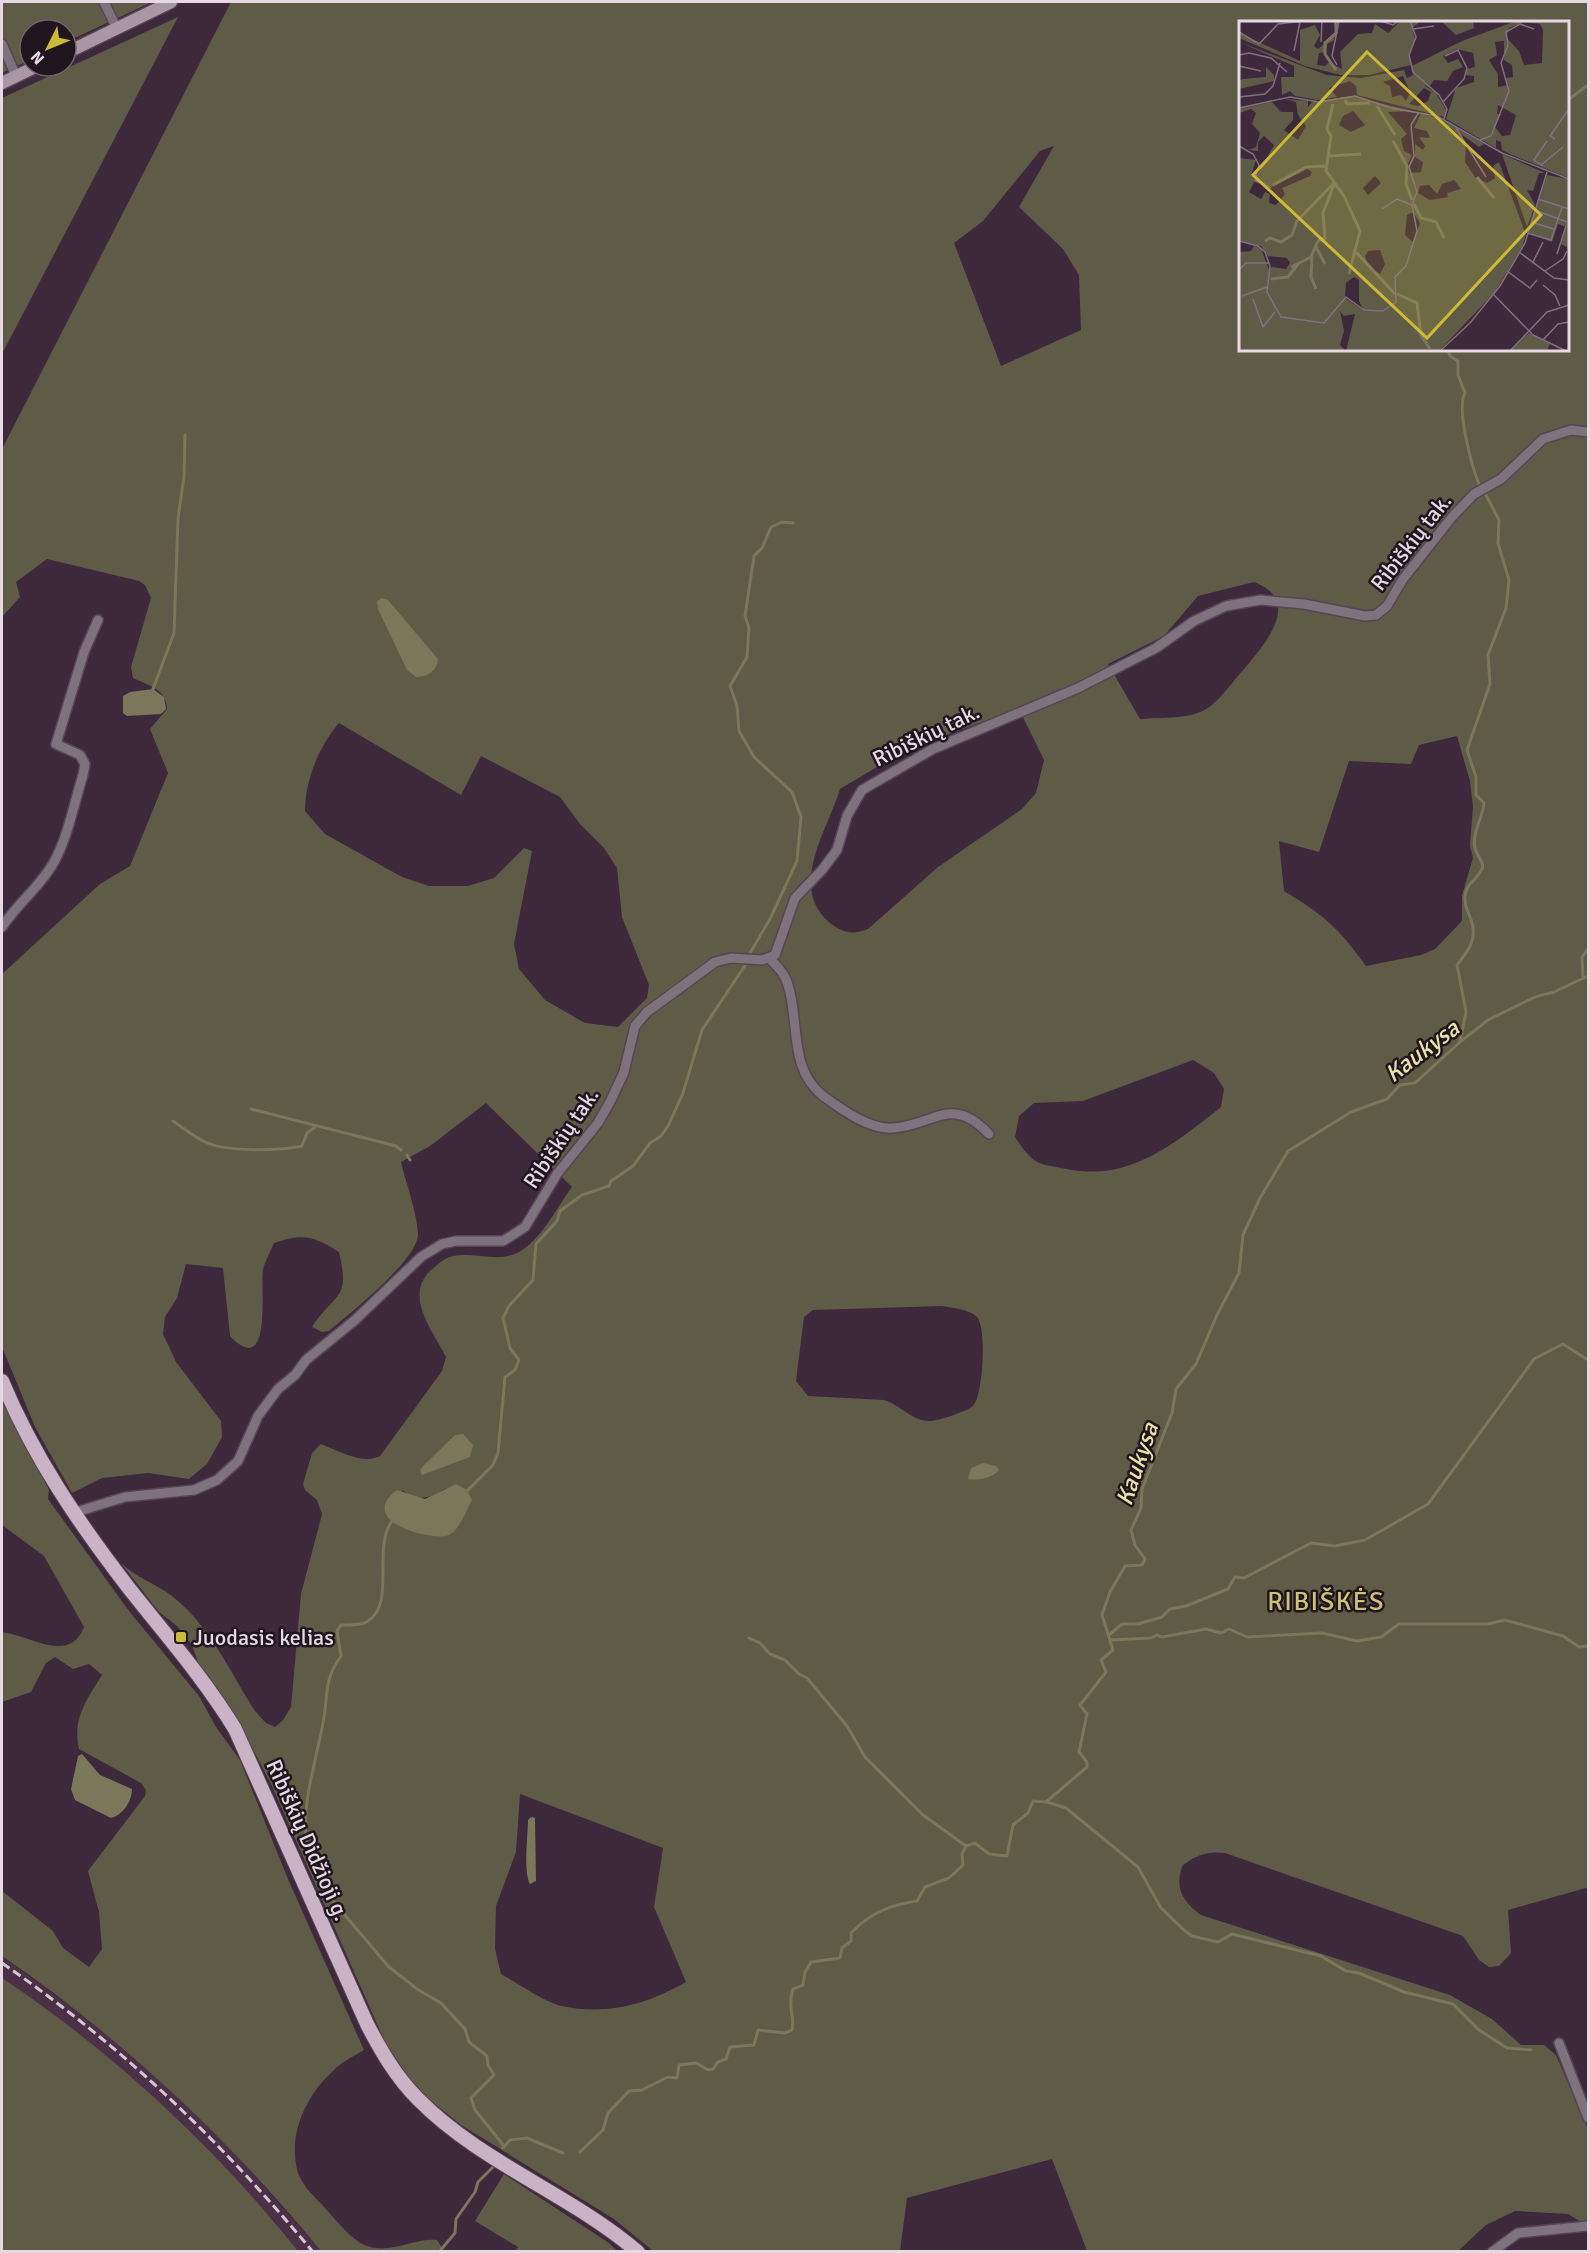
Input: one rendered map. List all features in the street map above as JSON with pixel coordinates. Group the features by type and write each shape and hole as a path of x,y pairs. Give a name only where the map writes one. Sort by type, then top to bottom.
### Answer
{"main road":[{"name":"Ribiškių Didžioji g.","path":"2,1381 22,1426 73,1513 214,1695 235,1729 367,2024 391,2067 437,2117 593,2219 638,2252"}],"street":[{"path":"104,2 117,29"},
{"path":"78,47 171,2"},
{"path":"2,44 16,76 2,83"},
{"name":"Ribiškių tak.","path":"73,1513 125,1497 194,1490 217,1480 238,1461 258,1416 278,1389 420,1257 442,1244 456,1241 503,1241 525,1227 557,1174 598,1123 611,1100 624,1072 635,1026 647,1012 715,962 731,958 770,959 777,951 795,898 822,870 837,850 850,808 862,790 933,749 1078,688 1156,648 1194,621 1226,606 1260,600 1376,615 1387,606 1403,579 1452,517 1474,494 1502,479 1543,439 1571,430 1588,432"},
{"path":"2,927 18,905 43,880 55,861 83,775 84,764 80,755 56,744 84,652 98,620"},
{"path":"770,959 782,971 789,985 802,1066 811,1083 823,1095 850,1113 878,1126 892,1128 946,1112 961,1113 970,1116 989,1134"},
{"path":"1559,2043 1588,2118"},
{"path":"1492,2252 1518,2233 1588,2226"}],"shaded area":[{"path":"2,2 152,2 78,36 78,18 18,18 18,66 2,73"},
{"path":"231,2 1588,2 1588,1889 1508,1910 1511,1953 1499,1966 1489,1967 1479,1960 1463,1936 1225,1853 1213,1852 1194,1858 1183,1865 1179,1880 1185,1899 1201,1915 1450,1995 1492,2019 1521,2045 1544,2045 1556,2055 1588,2129 1588,2226 1568,2214 1515,2211 1486,2225 1458,2251 1087,2251 1052,2159 907,2198 900,2251 653,2251 614,2219 461,2125 430,2100 409,2078 385,2042 271,1784 239,1723 199,1665 192,1645 177,1626 159,1612 121,1563 127,1569 171,1595 190,1612 211,1639 255,1711 266,1723 275,1727 283,1720 291,1707 301,1594 322,1514 317,1500 305,1490 303,1484 312,1453 321,1444 358,1458 380,1456 442,1371 446,1357 428,1325 420,1303 423,1281 430,1271 450,1257 468,1255 505,1257 522,1250 539,1235 572,1187 486,1103 430,1146 401,1162 414,1208 418,1234 415,1245 396,1271 329,1331 322,1332 312,1327 338,1295 343,1280 339,1252 322,1242 301,1237 274,1243 263,1270 262,1326 259,1339 253,1347 244,1347 230,1336 223,1268 186,1264 177,1298 165,1317 163,1334 176,1362 221,1421 222,1437 207,1464 189,1479 148,1473 102,1478 72,1493 35,1427 2,1347 2,974 100,884 130,866 168,773 150,729 167,709 164,697 160,693 133,678 131,667 151,598 145,585 139,581 47,559 16,582 20,597 2,617 2,449","holes":["1054,146 1019,207 1063,249 1079,275 1081,330 1001,366 954,243 983,221 1040,151","1254,582 1269,590 1276,600 1278,612 1275,624 1252,660 1208,708 1201,712 1175,717 1140,719 1108,664 1164,636 1198,596","1019,709 1044,760 1036,793 1022,809 938,867 868,929 857,932 844,931 830,923 818,909 812,893 811,876 814,858 840,789 909,748","339,723 461,795 481,756 560,797 580,824 604,848 617,868 622,917 649,985 647,998 618,1027 585,1023 545,1000 519,969 514,944 532,851 524,848 494,878 468,886 429,886 402,877 325,834 305,811 314,764","1457,736 1470,781 1473,807 1470,845 1473,858 1462,895 1462,921 1435,949 1421,955 1366,966 1330,923 1284,891 1279,841 1319,852 1349,761 1411,764 1419,745","1193,1060 1214,1073 1224,1089 1221,1107 1168,1146 1131,1165 1089,1172 1041,1164 1031,1158 1015,1137 1019,1116 1034,1103 1083,1101","942,1306 970,1312 977,1317 980,1324 983,1347 979,1389 973,1406 945,1418 929,1421 912,1416 884,1400 808,1396 796,1381 804,1317 813,1310","446,1488 415,1531 402,1490 419,1498 434,1495","520,1794 663,1848 654,1907 686,1982 642,2002 611,2009 579,2009 555,2004 501,1974 495,1949 496,1906 516,1852"]},
{"path":"178,17 2,354 2,98 45,78 78,78 78,63"},
{"path":"382,598 388,600 438,659 436,667 431,672 416,677 407,670 378,609 377,601"},
{"path":"153,689 164,697 166,709 161,714 127,716 123,713 123,696 130,692"},
{"path":"2,1399 49,1490 48,1499 129,1611 199,1696 216,1727 240,1760 288,1879 364,2050 334,2070 315,2091 307,2104 297,2130 295,2144 295,2159 300,2178 346,2231 363,2244 370,2247 387,2248 437,2240 444,2251 321,2251 249,2169 172,2092 90,2021 2,1956 2,1891 53,1931 63,1948 89,1967 102,1949 99,1912 88,1871 145,1796 146,1790 141,1783 79,1749 77,1738 79,1719 86,1701 102,1675 89,1664 73,1669 55,1657 46,1663 31,1692 2,1702 2,1632 59,1646 69,1644 77,1638 84,1627 44,1556 2,1525"},
{"path":"463,1434 473,1445 470,1457 422,1475 420,1471 422,1467 455,1435"},
{"path":"983,1463 996,1466 999,1470 985,1478 968,1479 971,1468"},
{"path":"456,1484 467,1490 472,1500 460,1524 449,1535 415,1532 391,1520 385,1512 386,1501 397,1490 425,1499"},
{"path":"82,1754 100,1775 132,1789 126,1807 119,1814 111,1818 75,1800 71,1789 78,1756"},
{"path":"531,1817 535,1818 536,1881 530,1884 526,1853 528,1820"},
{"path":"2,1956 104,2031 158,2077 218,2134 321,2251 298,2251 273,2220 144,2089 86,2040 2,1978"},
{"path":"2,1978 83,2037 160,2103 232,2175 298,2251 2,2251"},
{"path":"504,2174 609,2243 617,2251 515,2251 518,2247 475,2221"}],"waterway":[{"path":"1569,99 1588,85"},
{"path":"1448,351 1450,356 1458,361 1458,375 1465,393 1462,412 1464,424 1469,452 1479,484"},
{"path":"153,689 174,633 178,518 184,477 185,435"},
{"path":"1460,1041 1466,1012 1457,965 1470,946 1473,935 1472,923 1465,904 1466,893 1483,866 1474,842 1484,803 1476,795 1476,777 1467,750 1490,684 1488,655 1506,608 1509,580 1498,543 1499,520 1485,493"},
{"path":"750,953 770,919 797,861 801,817 792,792 754,757 739,731 737,706 730,686 747,657 749,628 745,616 754,556 762,548 771,527 782,522 793,523"},
{"path":"1583,978 1582,957 1588,949"},
{"path":"467,1491 493,1465 498,1453 505,1377 515,1370 519,1360 510,1348 503,1318 509,1306 533,1280 536,1244 557,1221 560,1211 582,1195 609,1186 611,1181 633,1166 650,1143 661,1136 683,1093 702,1030 746,964"},
{"name":"Kaukysa","path":"580,2152 603,2130 608,2113 629,2091 642,2090 668,2077 677,2078 679,2065 696,2063 708,2070 713,2069 718,2062 726,2059 730,2047 754,2045 758,2030 785,2033 792,2030 793,1989 803,1985 805,1972 811,1962 840,1958 842,1948 851,1941 851,1933 866,1920 889,1908 917,1901 925,1887 949,1878 963,1865 962,1854 966,1846 975,1843 989,1854 1007,1856 1013,1825 1028,1813 1033,1801 1046,1802 1087,1767 1087,1762 1079,1752 1087,1714 1080,1705 1106,1672 1101,1660 1113,1650 1102,1615 1110,1592 1125,1566 1142,1565 1145,1559 1135,1545 1131,1530 1141,1508 1142,1489 1172,1413 1176,1389 1196,1364 1217,1315 1239,1273 1243,1235 1260,1198 1288,1151 1351,1112 1387,1099 1400,1085 1415,1083 1488,1020 1535,997 1554,992 1588,976"},
{"path":"251,1109 396,1146 401,1150"},
{"path":"173,1121 205,1142 226,1148 253,1150 302,1146 307,1133 315,1127"},
{"path":"407,1155 410,1160"},
{"path":"1109,1635 1122,1624 1138,1624 1162,1617 1170,1609 1186,1606 1228,1589 1235,1577 1244,1578 1311,1543 1335,1546 1365,1540 1428,1504 1534,1359 1563,1344 1588,1360"},
{"path":"392,1521 386,1533 383,1589 376,1613 365,1623 341,1625 337,1631 341,1656 329,1679 324,1718 310,1782 305,1825 307,1846 312,1867 322,1888 388,1966 417,1989 441,2003 465,2029 469,2042 487,2056 488,2065 494,2075 471,2098 475,2110 504,2146"},
{"path":"1110,1640 1151,1638 1157,1635 1162,1637 1206,1629 1221,1633 1229,1629 1247,1637 1322,1633 1357,1641 1381,1637 1399,1624 1488,1624 1505,1620 1563,1636 1579,1647 1588,1646"},
{"path":"749,1638 760,1643 770,1654 785,1660 799,1674 807,1678 847,1726 865,1757 923,1815 966,1846"},
{"path":"1047,1802 1066,1808 1138,1867 1161,1908 1192,1936 1218,1942 1232,1934 1321,1956 1346,1971 1359,1973 1404,1992 1453,2004 1479,2030 1507,2048 1531,2050"},
{"name":"Kaukysa","path":"503,2148 510,2140 527,2138 563,2153"},
{"name":"Kaukysa","path":"439,2252 455,2233 456,2219 475,2192 478,2182 493,2167"}],"railway":[{"path":"2,1963 88,2027 168,2097 242,2171 313,2252"}],"place":[{"name":"Juodasis kelias","path":"181,1637"}],"district":[{"name":"RIBIŠKĖS","path":"1326,1602"}]}
